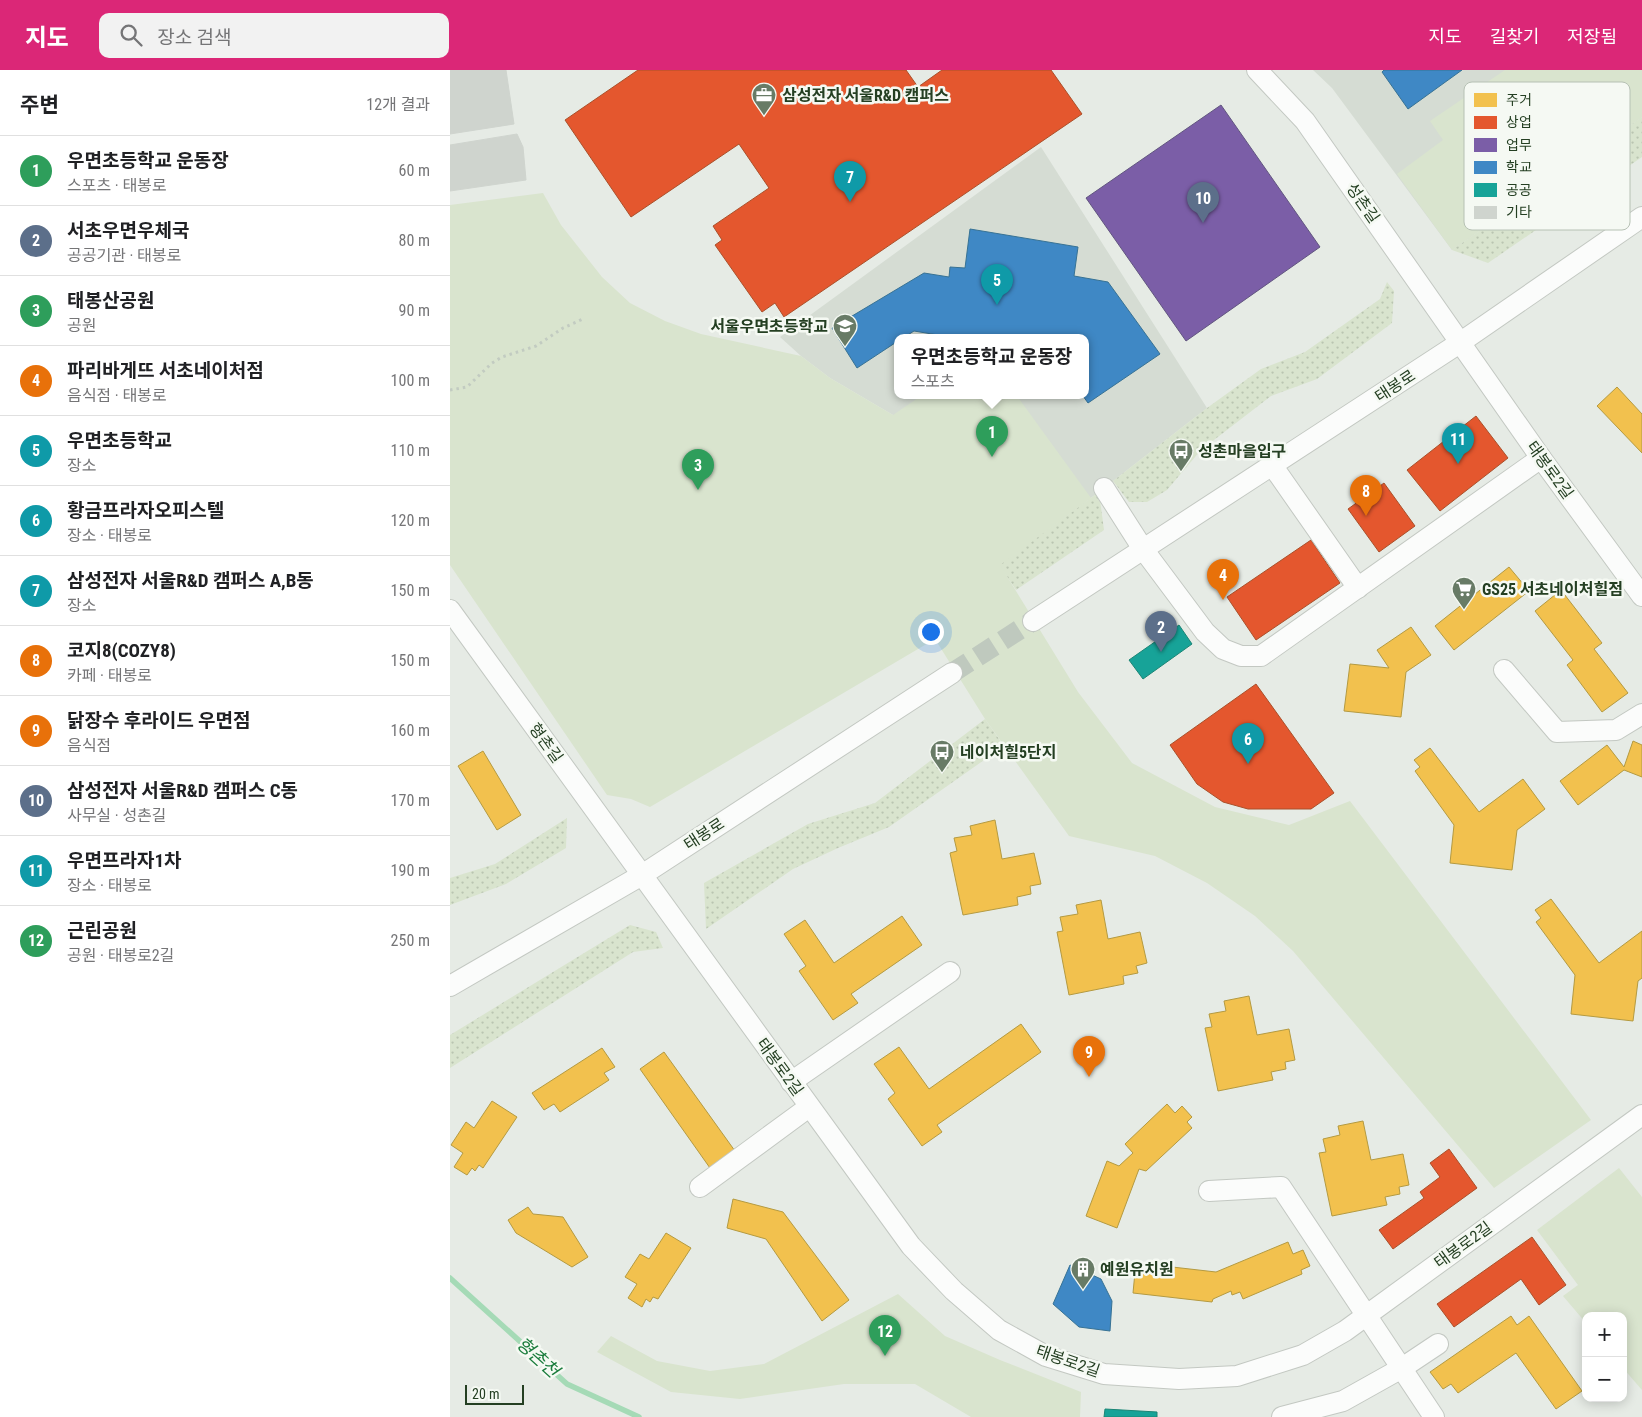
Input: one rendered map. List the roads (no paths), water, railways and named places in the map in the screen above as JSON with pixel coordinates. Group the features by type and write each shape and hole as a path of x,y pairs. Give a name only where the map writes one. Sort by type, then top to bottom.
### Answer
{"street":[{"name":"성촌길","path":"1257,70 1305,122 1461,342"},
{"name":"태봉로","path":"1630,225 1642,217"},
{"name":"태봉로","path":"1033,621 1461,342 1623,230"},
{"name":"태봉로2길","path":"1461,342 1541,458 1642,596"},
{"path":"1104,488 1143,549 1205,632 1223,649 1241,656 1261,656 1541,458"},
{"path":"1272,465 1358,588"},
{"name":"형촌길","path":"450,610 642,875"},
{"path":"1504,670 1557,732 1616,730 1642,714"},
{"name":"태봉로","path":"450,986 642,875 952,673"},
{"name":"태봉로2길","path":"642,875 911,1246 954,1291 999,1330 1046,1356 1104,1374 1179,1379 1237,1376 1303,1355 1345,1331 1642,1115"},
{"path":"791,1082 950,972"},
{"path":"700,1187 809,1107"},
{"path":"1209,1191 1281,1187 1434,1417"},
{"path":"1282,1417 1342,1401 1402,1368 1438,1344"}],"waterway":[{"name":"형촌천","path":"450,1278 567,1384 639,1417"}],"tunnel":[{"path":"952,673 1033,621"}],"place":[{"name":"삼성전자 서울R&D 캠퍼스","path":"764,116"},
{"name":"삼성전자 서울R&D 캠퍼스 A,B동","path":"850,202"},
{"name":"삼성전자 서울R&D 캠퍼스 C동","path":"1203,223"},
{"name":"우면초등학교","path":"997,305"},
{"name":"서울우면초등학교","path":"845,347"},
{"name":"우면초등학교 운동장","path":"992,457"},
{"name":"우면프라자1차","path":"1458,464"},
{"name":"성촌마을입구","path":"1181,472"},
{"name":"태봉산공원","path":"698,490"},
{"name":"코지8(COZY8)","path":"1366,516"},
{"name":"파리바게뜨 서초네이처점","path":"1223,600"},
{"name":"GS25 서초네이처힐점","path":"1464,610"},
{"name":"서초우면우체국","path":"1161,652"},
{"name":"황금프라자오피스텔","path":"1248,764"},
{"name":"네이처힐5단지","path":"942,773"},
{"name":"닭장수 후라이드 우면점","path":"1089,1077"},
{"name":"예원유치원","path":"1083,1290"},
{"name":"근린공원","path":"885,1356"}]}
